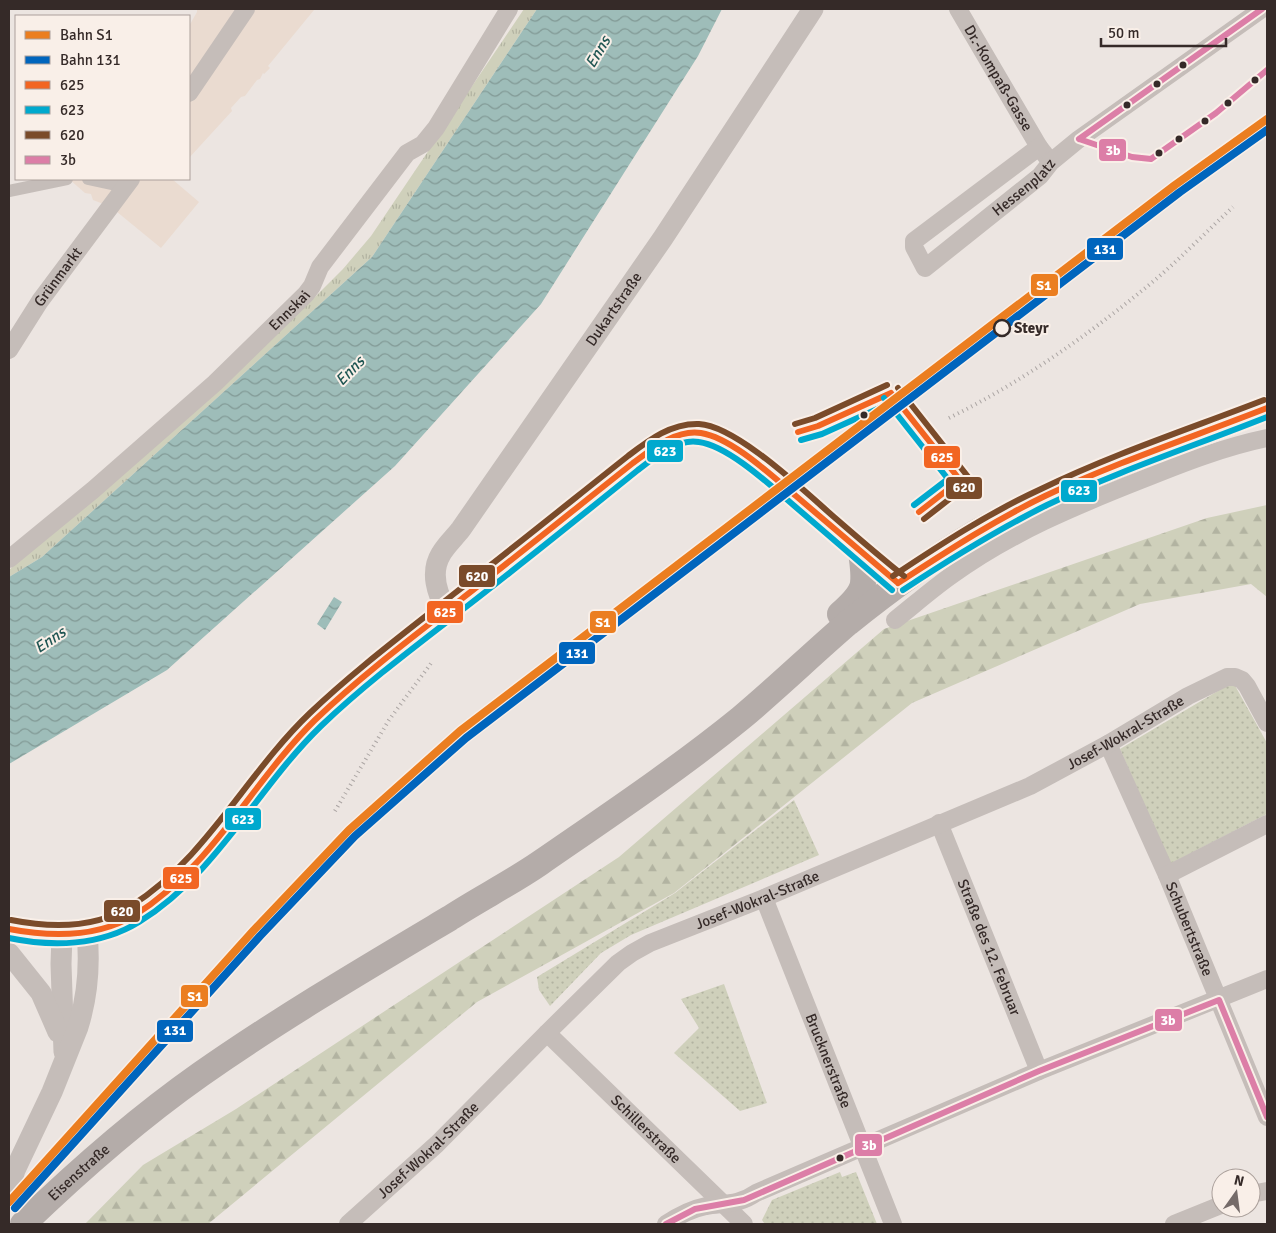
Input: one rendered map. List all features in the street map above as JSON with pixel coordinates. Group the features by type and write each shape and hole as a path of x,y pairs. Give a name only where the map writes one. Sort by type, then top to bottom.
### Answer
{"main road":[{"name":"Eisenstraße","path":"24,1224 89,1163 136,1123 194,1079 350,978 534,867 656,783 744,715 846,625 898,583 976,533 1055,492 1133,458 1267,408"},
{"path":"9,930 62,935 87,933 133,916 150,904 202,857 221,836 279,760 314,722 354,686 447,610 654,448 671,438 690,433 702,433 728,444 764,469 898,583"},
{"path":"801,665 812,638 856,599 862,591 864,580 861,552"}],"street":[{"path":"190,92 246,9"},
{"name":"Ennskai","path":"9,559 93,490 215,382 306,294 312,286 320,267 408,153 423,144 436,128 509,9"},
{"name":"Dukartstraße","path":"447,610 437,590 435,577 436,565 441,554 462,529 663,238 814,9"},
{"name":"Dr.-Kompaß-Gasse","path":"958,9 1039,147"},
{"path":"1051,162 1080,138 1262,9"},
{"name":"Hessenplatz","path":"1039,147 1051,162 1040,176 925,268 914,248 914,241 1039,147"},
{"path":"9,191 62,180"},
{"path":"98,180 128,183"},
{"name":"Grünmarkt","path":"9,350 40,301 128,183"},
{"path":"895,620 952,575 1001,544 1080,504 1191,460 1267,438"},
{"name":"Josef-Wokral-Straße","path":"348,1224 437,1144 618,963 650,943 764,898 1030,786 1108,744 1220,679 1235,677 1242,680 1267,723"},
{"name":"Schubertstraße","path":"1108,744 1167,875 1267,1117"},
{"name":"Straße des 12. Februar","path":"939,823 1039,1071"},
{"path":"1167,875 1267,824"},
{"name":"Brucknerstraße","path":"764,898 893,1224"},
{"path":"9,1190 15,1170 52,1092 81,1017 88,963 87,933"},
{"path":"62,935 63,1062"},
{"path":"9,952 41,992 57,1028 63,1062"},
{"path":"666,1224 691,1210 744,1201 756,1193 1039,1071 1219,1000 1267,979"},
{"name":"Schillerstraße","path":"547,1033 744,1224"},
{"path":"1174,1224 1211,1209"}],"green space":[{"path":"524,9 537,9 372,257 42,557 9,577 9,570 223,381 343,269 371,236"},
{"path":"1267,505 1267,597 1251,584 1140,604 912,703 674,893 477,1002 208,1224 85,1224 143,1165 236,1109 619,857 884,629 1207,518"},
{"path":"1233,682 1267,743 1267,814 1170,864 1120,749"},
{"path":"794,800 819,855 631,935 601,953 550,1006 539,990 537,977 675,893"},
{"path":"724,984 767,1103 740,1111 674,1053 699,1028 681,999"},
{"path":"840,1172 842,1177 856,1172 877,1224 765,1224 762,1220 772,1200"}],"shaded area":[{"path":"197,9 314,10 268,66 270,68 263,73 245,96 241,97 231,108 232,111 190,157 190,24"},
{"path":"70,180 173,180 199,202 161,248 111,207 93,200 91,194 85,193"}],"water":[{"name":"Enns","path":"537,9 722,9 698,56 541,304 395,466 167,670 9,764 9,577 42,557 372,257"},
{"path":"334,597 342,602 325,630 317,624"}],"railway":[{"path":"949,418 977,404 1030,372 1106,319 1165,271 1233,207"},
{"path":"335,811 389,720 432,662"}],"rail line":[{"name":"S1","path":"9,1202 254,930 349,830 460,731 1175,185 1267,119"},
{"name":"131","path":"15,1208 260,936 355,836 466,738 1180,192 1267,130"}],"transit line":[{"name":"3b","path":"1079,139 1262,9"},
{"name":"3b","path":"1079,139 1132,157 1151,159 1216,113 1267,70"},
{"name":"620","path":"795,424 815,418 887,385"},
{"name":"620","path":"898,388 969,478 966,486 924,519"},
{"name":"625","path":"891,393 960,480 919,512"},
{"name":"625","path":"798,432 818,426 891,393"},
{"name":"623","path":"884,398 948,479 914,505"},
{"name":"620","path":"893,576 984,519 1068,476 1123,453 1264,400"},
{"name":"623","path":"801,440 822,434 895,401"},
{"name":"625","path":"898,583 988,526 1045,496 1127,461 1267,408"},
{"name":"623","path":"903,590 974,545 1047,505 1129,470 1267,417"},
{"name":"620","path":"11,920 57,925 88,923 117,914 158,886 204,840 287,737 327,697 628,456 670,429 689,424 699,424 715,428 732,436 789,477 904,576"},
{"name":"625","path":"9,929 25,932 74,934 105,928 135,915 187,873 209,849 292,744 332,704 633,463 656,446 674,437 682,434 701,433 726,442 775,478 898,583"},
{"name":"623","path":"9,938 42,943 92,940 124,930 167,902 214,855 298,750 338,710 638,470 659,454 675,446 683,443 699,442 710,445 735,458 771,486 892,590"},
{"name":"3b","path":"666,1224 695,1209 744,1200 1039,1071 1219,1000 1267,1117"}],"place":[{"name":"Steyr","path":"1002,328"}]}
